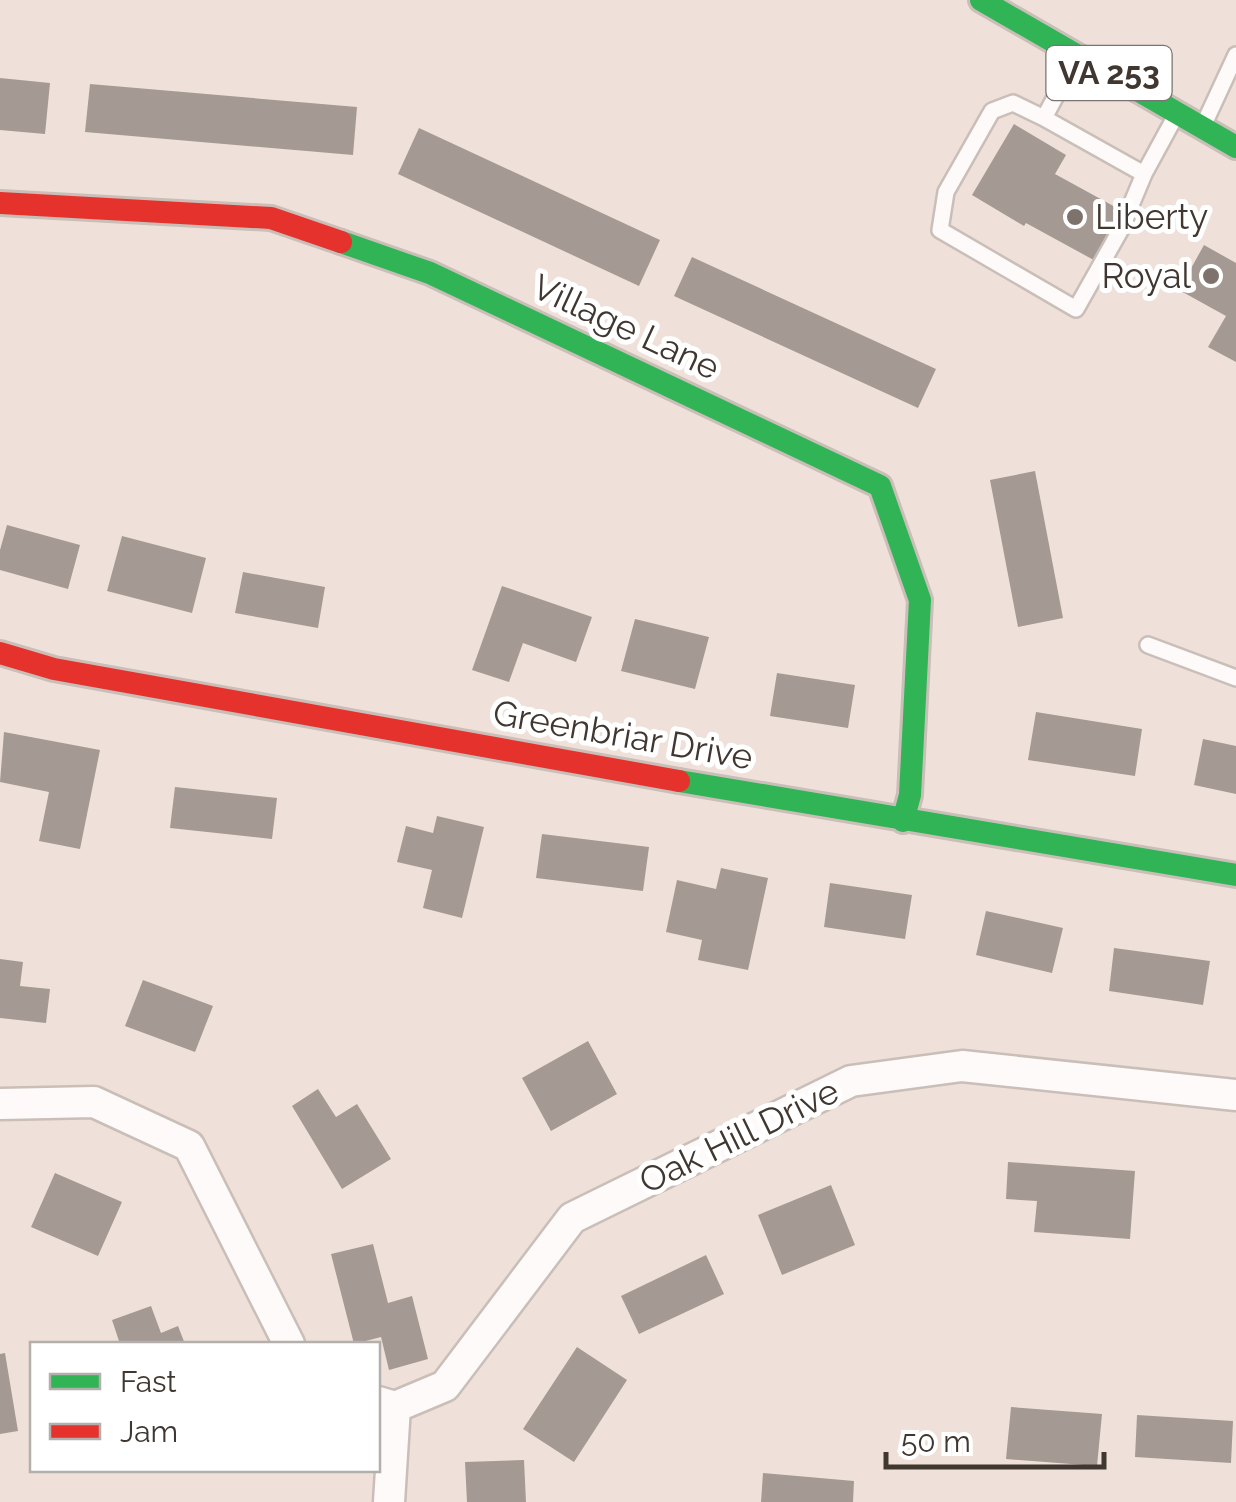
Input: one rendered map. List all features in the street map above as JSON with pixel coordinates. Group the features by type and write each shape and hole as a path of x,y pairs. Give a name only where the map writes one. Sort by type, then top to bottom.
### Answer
{"street":[{"name":"VA 253","path":"981,0 1236,147"},
{"name":"Village Lane","path":"0,203 271,218 430,272 880,486 920,600 910,795 903,821"},
{"name":"Greenbriar Drive","path":"0,653 54,669 903,821 1236,875"},
{"name":"Oak Hill Drive","path":"388,1502 386,1404 445,1386 572,1218 852,1080 962,1066 1236,1095"},
{"path":"0,1104 94,1102 190,1146 288,1342"}],"lane":[{"path":"1202,128 1236,55 1236,44"},
{"path":"1044,118 1078,56"},
{"path":"1144,174 1013,103 992,111 946,192 940,230 1076,308 1121,228 1177,113"},
{"path":"1148,644 1236,678"}],"building":[{"path":"0,78 50,83 45,134 0,130"},
{"path":"90,84 357,107 353,155 85,132"},
{"path":"1014,124 1066,155 1055,174 1128,214 1101,264 972,195"},
{"path":"419,128 660,240 639,286 398,174"},
{"name":"Royal","path":"1204,245 1236,263 1236,362 1208,347 1226,316 1179,290"},
{"path":"692,257 936,369 918,408 674,296"},
{"path":"1035,471 1063,618 1018,627 990,480"},
{"path":"7,525 80,545 68,589 0,570 0,550"},
{"path":"122,536 206,558 192,613 107,591"},
{"path":"243,572 325,587 318,628 235,613"},
{"path":"502,586 592,617 576,662 523,643 509,682 472,670"},
{"path":"635,619 709,637 695,689 621,671"},
{"path":"777,673 855,685 848,728 770,716"},
{"path":"1036,712 1142,729 1135,776 1028,760"},
{"path":"4,732 100,750 80,849 39,841 49,792 0,782"},
{"path":"1203,739 1236,746 1236,794 1194,785"},
{"path":"175,787 277,798 272,839 170,828"},
{"path":"437,816 484,827 462,918 423,908 432,870 397,862 406,826 433,833"},
{"path":"542,834 649,847 643,891 536,878"},
{"path":"721,868 768,878 748,970 698,960 702,940 666,932 677,880 716,889"},
{"path":"830,883 912,895 905,939 824,927"},
{"path":"986,911 1063,928 1052,973 976,955"},
{"path":"1114,948 1210,961 1203,1005 1109,991"},
{"path":"0,959 23,962 20,986 50,989 46,1023 0,1018"},
{"path":"143,980 213,1006 195,1052 125,1026"},
{"path":"588,1041 617,1094 551,1131 522,1078"},
{"path":"318,1089 336,1117 357,1104 391,1159 342,1189 292,1106"},
{"path":"1008,1162 1135,1171 1130,1239 1034,1232 1037,1201 1006,1199"},
{"path":"55,1173 122,1202 98,1256 31,1227"},
{"path":"831,1185 855,1245 782,1275 758,1215"},
{"path":"373,1244 388,1303 412,1296 428,1359 389,1370 381,1337 353,1342 331,1254"},
{"path":"706,1255 724,1294 639,1334 621,1296"},
{"path":"151,1306 161,1333 178,1326 184,1342 119,1342 112,1320"},
{"path":"577,1347 627,1380 574,1462 523,1429"},
{"path":"5,1353 18,1431 0,1434 0,1354"},
{"path":"1011,1407 1102,1414 1097,1466 1006,1459"},
{"path":"1137,1415 1233,1421 1231,1463 1135,1457"},
{"path":"524,1460 526,1502 467,1502 465,1462"},
{"path":"763,1473 854,1481 853,1502 761,1502"}],"traffic: fast":[{"path":"981,0 1236,147"},
{"path":"341,242 430,273 880,486 920,600 910,795 903,821"},
{"path":"679,781 1236,875"}],"traffic: jam":[{"path":"0,203 271,218 341,242"},
{"path":"0,653 54,669 679,781"}],"place":[{"name":"Liberty","path":"1075,217"},
{"name":"Royal","path":"1211,276"}]}
